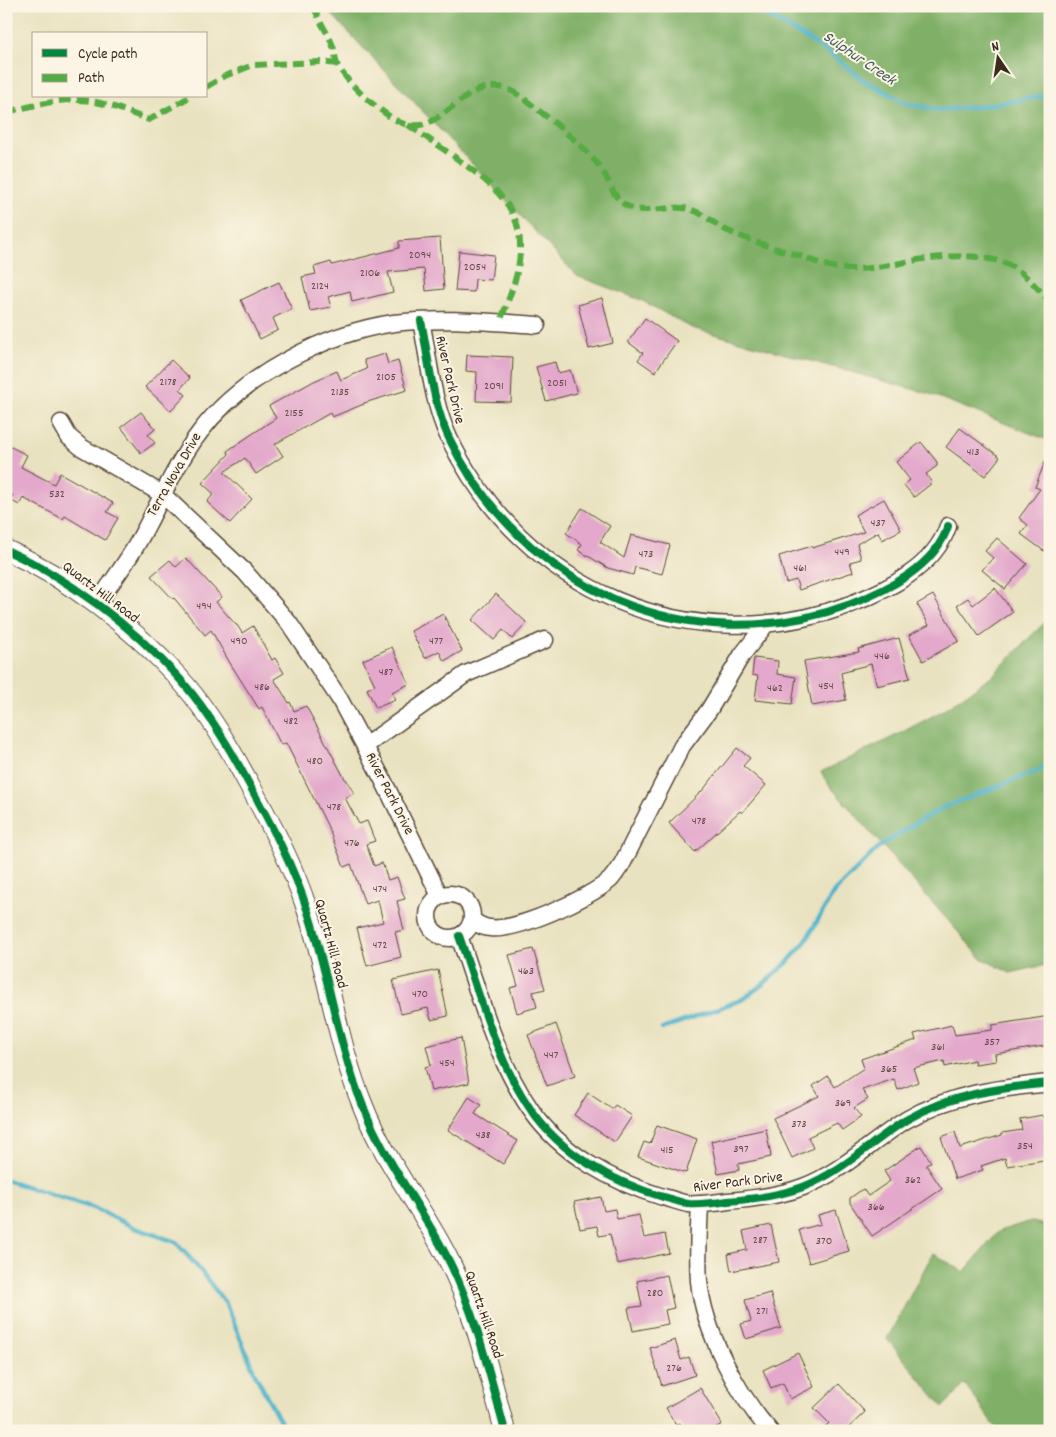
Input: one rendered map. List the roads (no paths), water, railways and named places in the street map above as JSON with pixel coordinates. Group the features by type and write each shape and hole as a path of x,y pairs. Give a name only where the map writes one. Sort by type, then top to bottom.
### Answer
{"street":[{"name":"Terra Nova Drive","path":"97,604 136,545 162,494 186,452 201,431 231,399 262,375 309,349 352,333 393,323 453,320 537,324"},
{"name":"River Park Drive","path":"421,321 437,404 448,436 476,486 495,511 516,533 564,572 590,588 620,602 670,618 726,625 744,626 807,618 828,612 887,588 927,560 945,534 948,526"},
{"name":"River Park Drive","path":"60,423 69,437 81,447 162,494 245,572 289,623 339,698 440,896"},
{"name":"Quartz Hill Road","path":"6,550 41,567 97,604 139,639 179,677 225,742 278,838 298,883 308,912 354,1081 363,1106 387,1156 436,1236 458,1280 483,1352 505,1431"},
{"path":"473,921 465,933 459,936 452,938 438,934 429,923 429,908 440,896 452,894 460,896 470,906 473,921 480,926 492,929 526,923 555,911 610,880 622,864 682,746 709,710 742,655 766,624"},
{"path":"365,746 466,674 545,640"},
{"name":"River Park Drive","path":"459,936 490,1028 505,1065 531,1110 550,1132 597,1169 650,1193 687,1203 700,1204 774,1195 802,1188 845,1165 894,1128 932,1107 965,1096 1050,1082"},
{"path":"700,1204 700,1282 709,1321 716,1342 734,1379 746,1399 770,1431"}],"waterway":[{"name":"Sulphur Creek","path":"751,6 809,40 863,80 908,104 939,110 975,107 1050,95"},
{"path":"662,1029 741,1000 762,985 787,963 805,942 834,892 879,847 947,806 1042,769 1050,761"},
{"path":"6,1180 94,1208 135,1228 176,1242 226,1304 256,1376 287,1431"}]}
